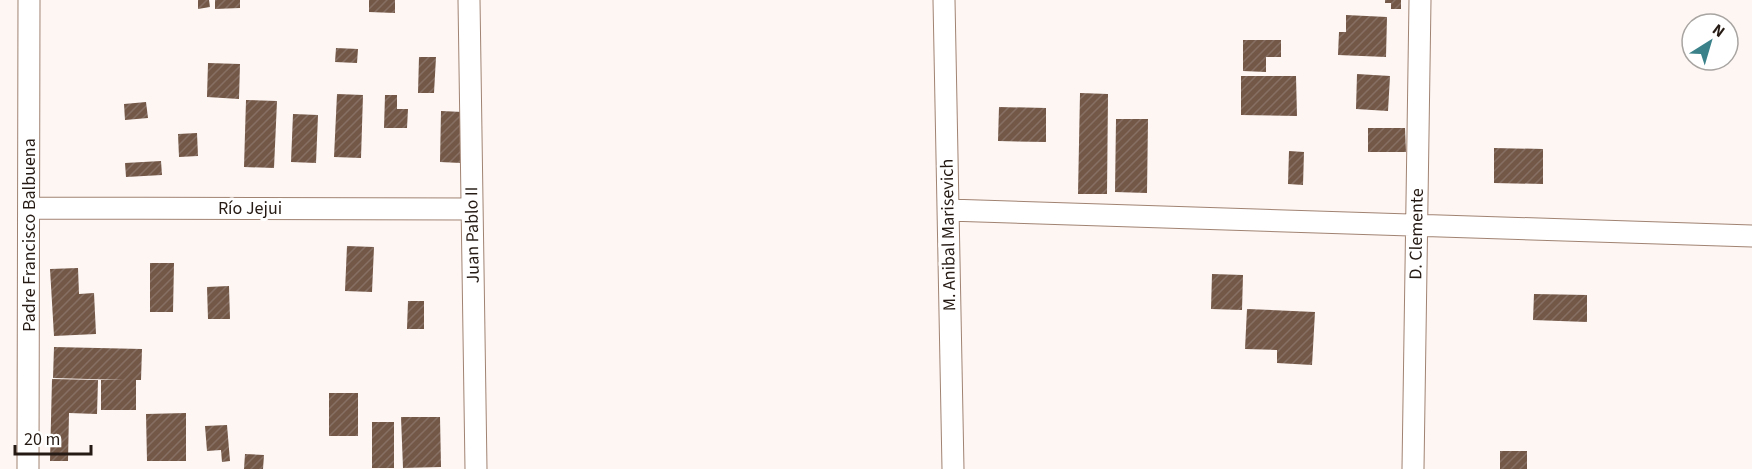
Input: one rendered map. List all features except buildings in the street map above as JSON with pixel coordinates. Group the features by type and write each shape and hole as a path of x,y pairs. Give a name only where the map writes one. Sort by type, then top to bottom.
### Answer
{"street":[{"name":"Padre Francisco Balbuena","path":"27,469 29,0"},
{"name":"Juan Pablo II","path":"469,0 476,469"},
{"name":"M. Anibal Marisevich","path":"944,0 953,469"},
{"name":"D. Clemente","path":"1413,469 1420,0"},
{"name":"Río Jejui","path":"29,208 472,208"},
{"path":"948,210 1752,236"}]}
